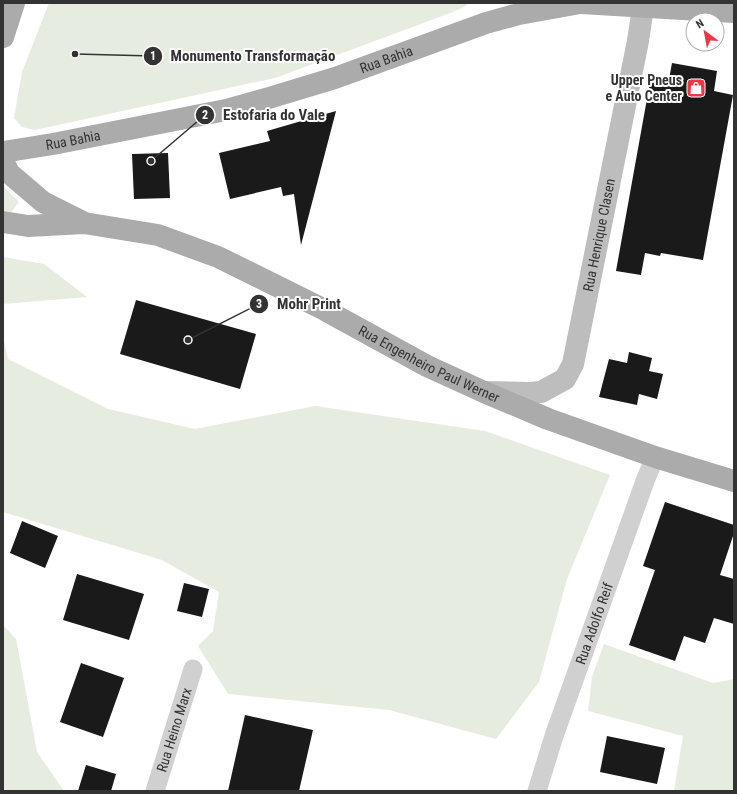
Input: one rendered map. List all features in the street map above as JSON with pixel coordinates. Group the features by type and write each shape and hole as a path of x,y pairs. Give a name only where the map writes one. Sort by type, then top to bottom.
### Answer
{"main road":[{"path":"3,37 14,3"},
{"name":"Rua Bahia","path":"3,152 53,144 226,110 335,78 486,23 518,14 580,3 734,12"},
{"name":"Rua Engenheiro Paul Werner","path":"3,162 9,173 43,202 84,223"},
{"name":"Rua Engenheiro Paul Werner","path":"3,222 28,226 84,223 158,235 218,257 325,310 427,366 484,392 548,419 655,457 734,481"}],"street":[{"name":"Rua Henrique Clasen","path":"484,392 541,392 565,379 573,364 638,41 643,7"},
{"name":"Rua Adolfo Reif","path":"537,791 554,736 645,480 655,457"},
{"name":"Rua Heino Marx","path":"155,791 193,669"}],"shaded area":[{"path":"49,3 469,3 453,12 275,78 35,130 22,127 14,118 22,72"},
{"path":"3,186 19,202 9,215 3,214"},
{"path":"3,257 44,264 87,297 3,304"},
{"path":"3,337 8,359 108,409 195,429 315,406 485,431 610,475 567,579 539,682 496,739 389,710 228,694 198,646 213,631 219,592 162,560 3,512"},
{"path":"3,625 16,639 37,752 64,791 3,791"},
{"path":"604,644 713,683 734,679 734,791 674,791 683,736 588,711 592,677"}],"building":[{"path":"672,63 717,71 714,91 733,95 703,260 661,253 660,256 645,253 641,275 616,271 650,82 668,85"},
{"path":"336,111 301,245 294,194 283,196 281,187 230,199 219,153 270,141 267,131"},
{"path":"168,153 170,198 134,199 132,154"},
{"path":"136,300 256,334 240,389 120,354"},
{"path":"629,352 652,358 649,371 663,374 657,399 639,394 637,405 599,397 609,359 627,363"},
{"path":"665,502 734,525 734,533 720,575 734,579 734,624 714,618 705,643 684,636 675,661 629,645 655,570 643,566"},
{"path":"22,521 58,536 45,568 10,553"},
{"path":"77,574 144,594 129,640 63,620"},
{"path":"184,583 209,589 202,617 177,611"},
{"path":"81,663 124,678 103,737 60,722"},
{"path":"245,715 313,730 299,791 228,791"},
{"path":"607,736 665,748 657,784 600,772"},
{"path":"86,765 116,774 111,791 78,791"}],"place":[{"name":"Monumento Transformação","path":"75,54"},
{"name":"Upper Pneus e Auto Center","path":"696,88"},
{"name":"Estofaria do Vale","path":"151,161"},
{"name":"Mohr Print","path":"188,340"}]}
